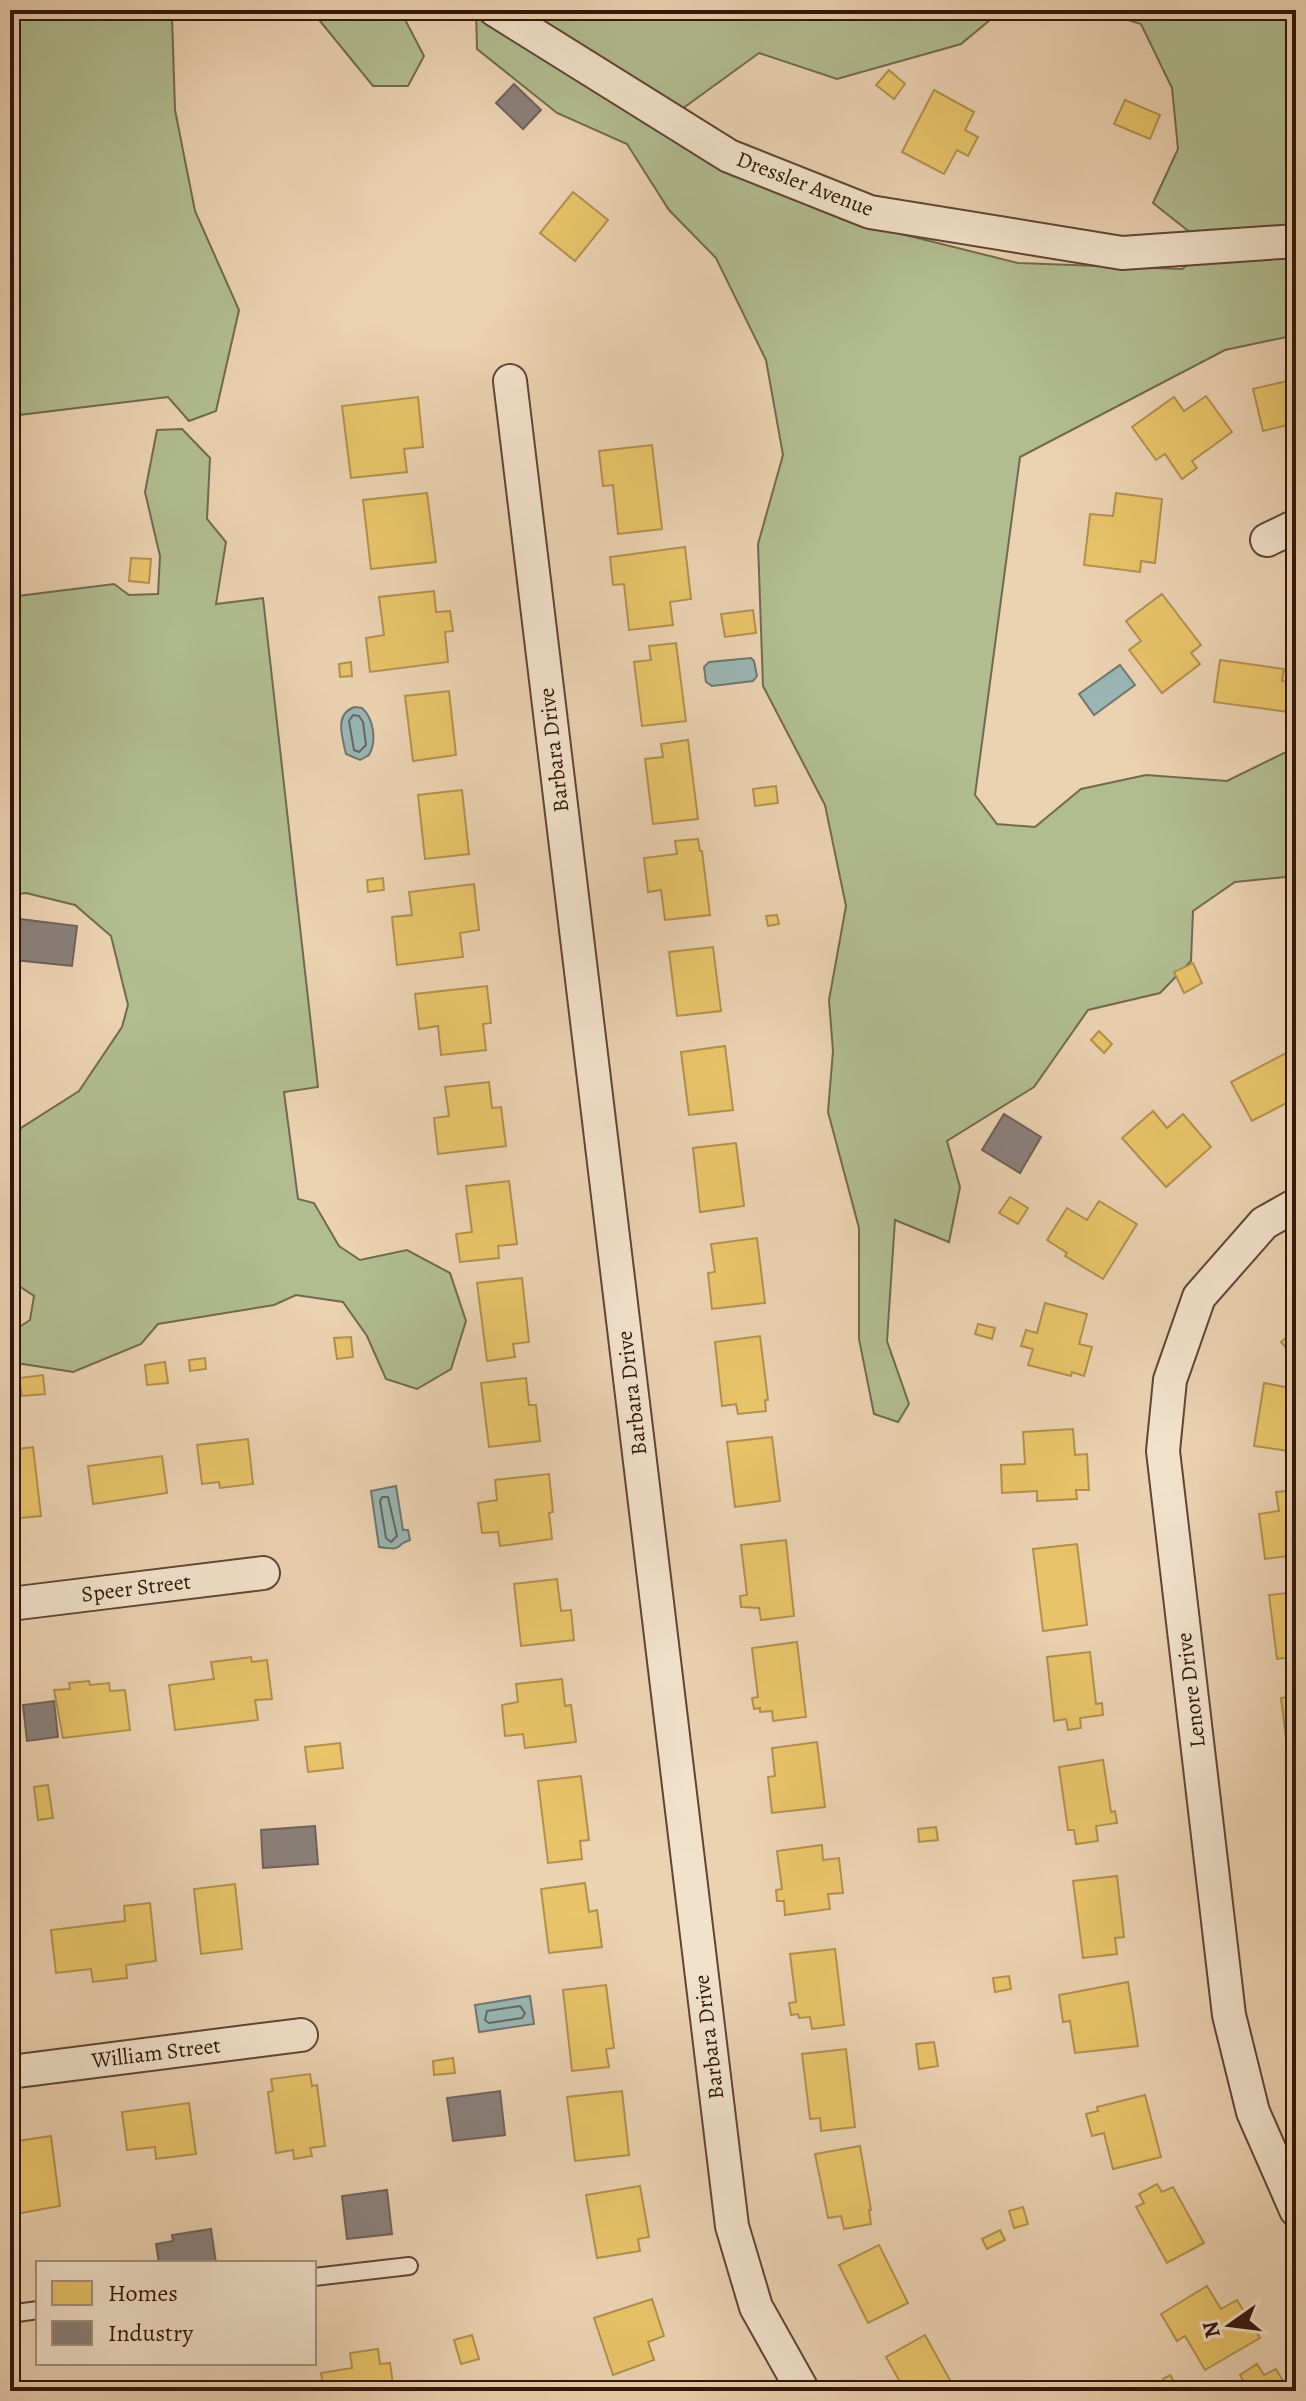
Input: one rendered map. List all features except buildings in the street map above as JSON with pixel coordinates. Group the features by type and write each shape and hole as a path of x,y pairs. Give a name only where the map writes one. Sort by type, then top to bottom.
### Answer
{"street":[{"name":"Dressler Avenue","path":"495,10 729,156 870,212 1122,253 1296,241"},
{"name":"Barbara Drive","path":"510,381 732,2226 756,2307 803,2391"},
{"name":"Lenore Drive","path":"1296,1205 1264,1223 1199,1297 1170,1380 1163,1451 1229,2015 1253,2112 1296,2210"},
{"name":"Speer Street","path":"10,1604 263,1573"},
{"name":"William Street","path":"10,2072 301,2035"}],"lane":[{"path":"316,2277 409,2266"},
{"path":"10,2314 36,2310"}],"green space":[{"path":"10,10 182,10 172,16 175,110 195,211 239,310 216,411 189,421 168,397 10,416"},
{"path":"311,10 400,10 424,56 408,86 373,86"},
{"path":"476,10 489,10 728,158 841,219 1018,263 1182,269 1203,253 1296,245 1296,335 1225,350 1020,457 975,795 997,824 1035,827 1081,789 1146,775 1227,781 1296,747 1296,876 1235,882 1193,911 1191,961 1160,993 1088,1010 1034,1087 947,1141 960,1187 949,1242 895,1220 887,1341 909,1404 898,1422 874,1414 859,1339 859,1228 828,1112 833,1051 829,1000 846,906 825,805 763,686 758,544 783,455 766,360 716,258 669,210 627,144 557,113 477,49"},
{"path":"506,10 1002,10 961,44 837,79 759,53 675,114"},
{"path":"1096,10 1296,10 1296,233 1201,241 1153,203 1178,149 1172,88 1141,24"},
{"path":"182,429 210,458 207,519 226,542 216,604 263,598 318,1087 284,1092 298,1199 314,1203 339,1246 360,1260 407,1250 450,1273 466,1321 451,1369 417,1389 386,1379 367,1336 343,1302 296,1295 274,1305 158,1324 141,1344 73,1372 17,1363 10,1333 30,1320 34,1296 10,1280 10,1155 21,1128 79,1091 122,1027 128,1005 111,936 75,905 26,893 10,895 10,597 114,584 129,595 158,594 160,556 145,492 157,430"}],"water":[{"path":"751,658 757,676 753,681 712,686 706,682 704,667 709,662"},
{"path":"1120,665 1135,685 1094,715 1079,694"},
{"path":"355,707 362,708 366,713 373,730 369,755 360,760 346,754 342,733 344,714"},
{"path":"396,1486 403,1530 408,1530 410,1540 396,1548 379,1547 371,1491"},
{"path":"530,1996 534,2024 479,2032 475,2005"}]}
